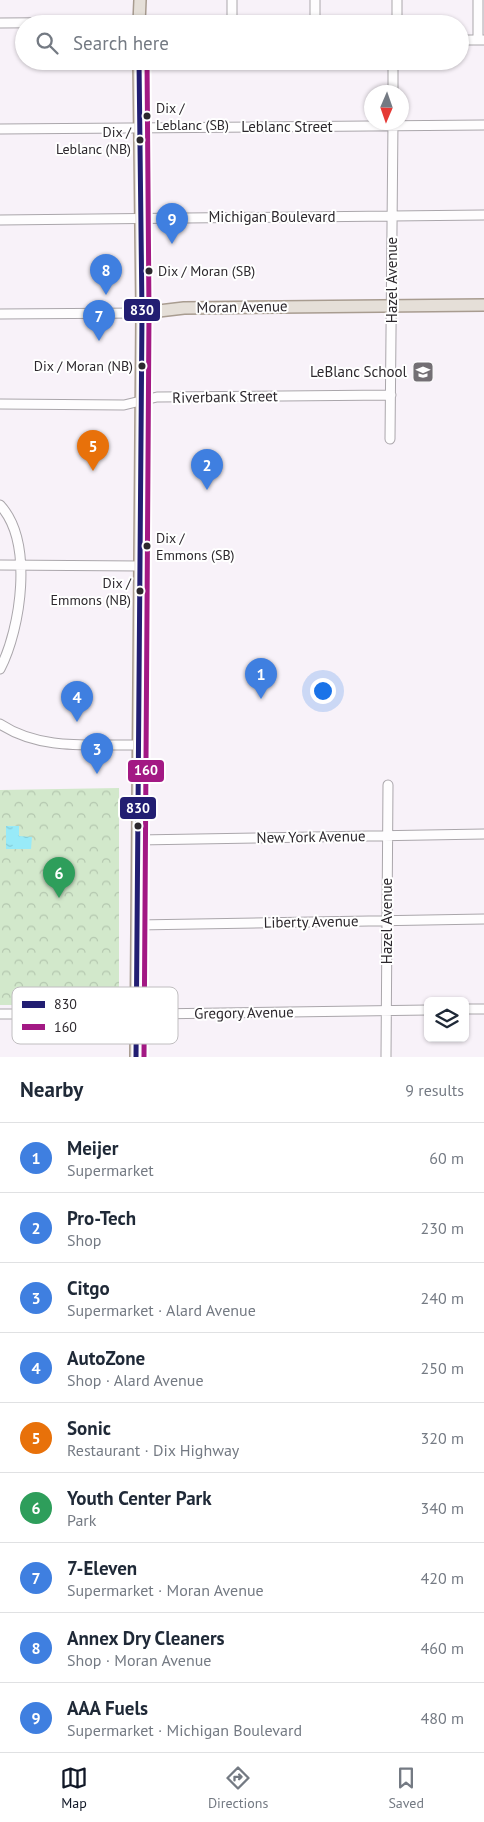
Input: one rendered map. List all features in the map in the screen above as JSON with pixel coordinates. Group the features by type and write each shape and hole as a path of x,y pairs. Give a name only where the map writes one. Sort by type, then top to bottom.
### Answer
{"main road":[{"path":"140,0 140,15"},
{"path":"137,987 142,313 140,70"},
{"name":"Moran Avenue","path":"142,313 188,308 484,305"},
{"path":"136,1044 136,1057"}],"street":[{"path":"232,0 232,15"},
{"path":"315,0 315,15"},
{"path":"397,0 397,15"},
{"path":"478,0 481,40"},
{"path":"0,23 15,23"},
{"path":"393,70 393,85"},
{"name":"Leblanc Street","path":"409,124 484,126"},
{"name":"Leblanc Street","path":"0,129 140,129 364,125"},
{"name":"Hazel Avenue","path":"390,438 393,130"},
{"name":"Michigan Boulevard","path":"0,220 484,215"},
{"name":"Moran Avenue","path":"0,314 142,313"},
{"name":"Riverbank Street","path":"0,404 124,405 157,397 391,395"},
{"path":"0,505 16,530 19,545 19,599 16,625 0,669"},
{"path":"0,565 140,566"},
{"path":"0,724 17,734 39,742 138,745"},
{"name":"Hazel Avenue","path":"386,1057 388,785"},
{"name":"New York Avenue","path":"138,840 484,834"},
{"name":"Liberty Avenue","path":"138,925 484,920"},
{"path":"469,1009 484,1009"},
{"name":"Gregory Avenue","path":"178,1013 424,1010"}],"green space":[{"path":"119,788 119,987 12,987 12,1005 0,1005 0,790"}],"water":[{"path":"6,826 19,826 19,836 32,837 31,849 6,849"}],"transit line":[{"name":"830","path":"137,987 142,313 139,70"},
{"name":"160","path":"144,987 149,313 147,70"},
{"name":"830","path":"136,1044 136,1057"},
{"name":"160","path":"144,1044 144,1057"}],"place":[{"name":"Dix / Leblanc (SB)","path":"147,116"},
{"name":"Dix / Leblanc (NB)","path":"140,140"},
{"name":"AAA Fuels","path":"172,244"},
{"name":"Dix / Moran (SB)","path":"149,271"},
{"name":"Annex Dry Cleaners","path":"106,295"},
{"name":"7-Eleven","path":"99,341"},
{"name":"Dix / Moran (NB)","path":"142,366"},
{"name":"LeBlanc School","path":"423,372"},
{"name":"Sonic","path":"93,471"},
{"name":"Pro-Tech","path":"207,490"},
{"name":"Dix / Emmons (SB)","path":"147,546"},
{"name":"Dix / Emmons (NB)","path":"140,591"},
{"name":"Meijer","path":"261,699"},
{"name":"AutoZone","path":"77,722"},
{"name":"Citgo","path":"97,774"},
{"name":"Youth Center Park","path":"59,898"}]}
